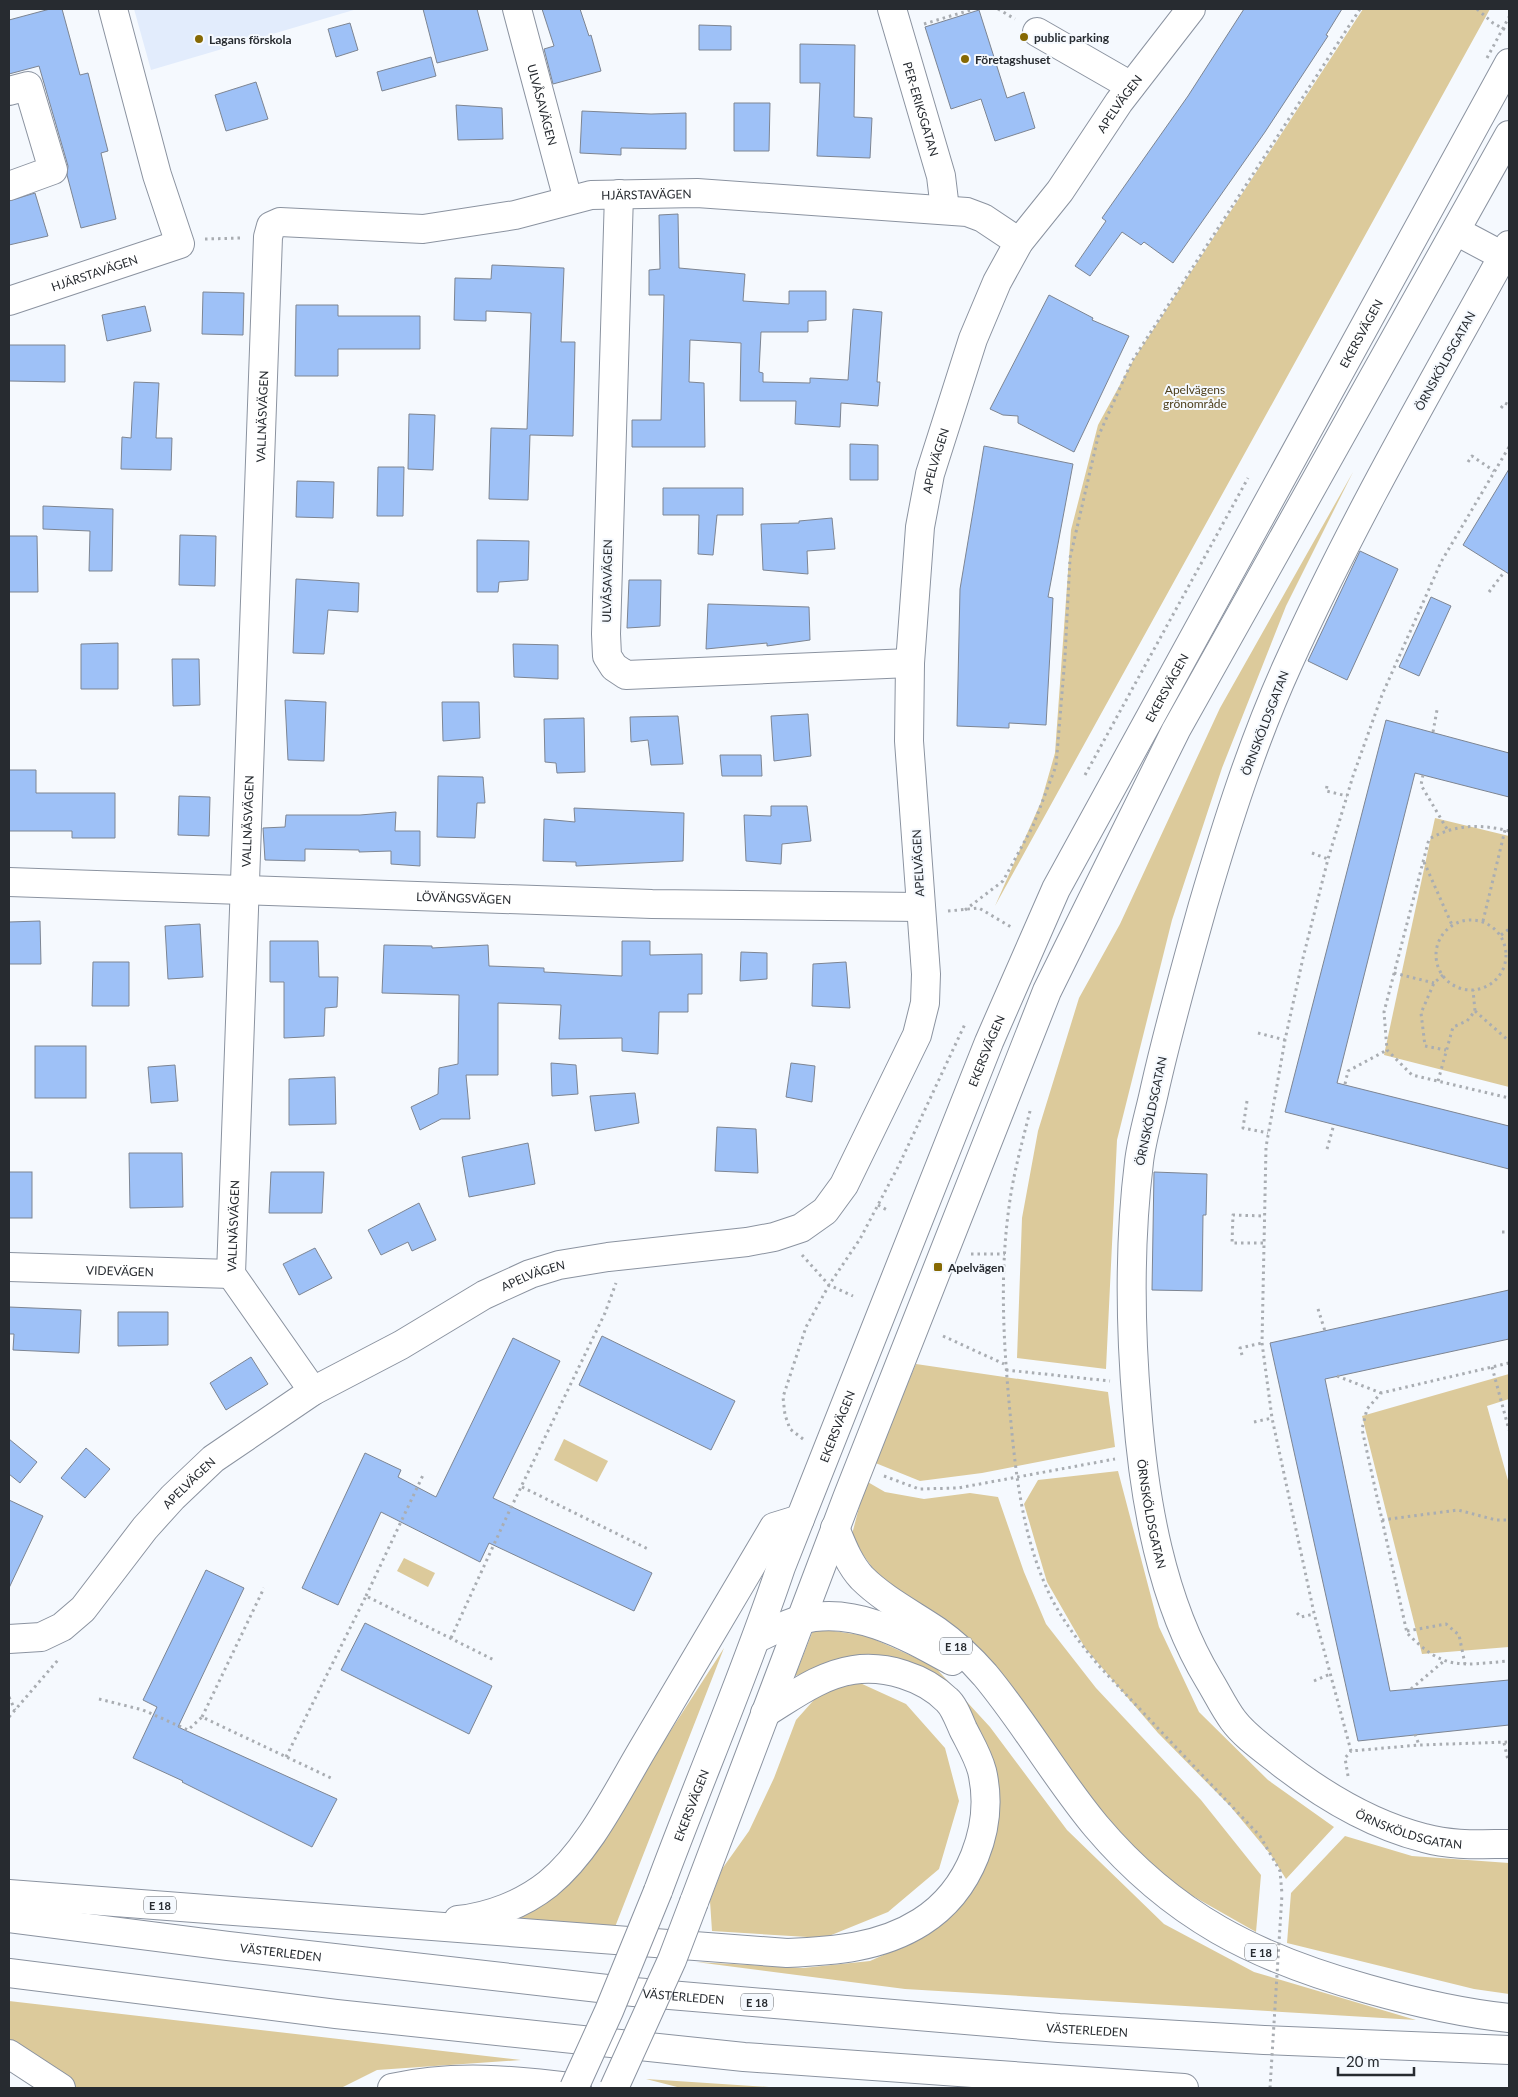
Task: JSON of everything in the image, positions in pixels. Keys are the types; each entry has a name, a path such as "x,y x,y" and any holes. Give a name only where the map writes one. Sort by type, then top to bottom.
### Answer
{"main road":[{"path":"113,9 157,175 180,244"},
{"name":"ULVÅSAVÄGEN","path":"517,9 568,200"},
{"name":"APELVÄGEN","path":"54,1645 62,1627 83,1609 140,1534 173,1497 213,1459 313,1391 401,1345 484,1296 530,1274 559,1265 608,1257 747,1242 774,1237 801,1228 824,1211 844,1185 917,1035 925,1003 926,974 909,741 910,663 920,526 930,474 973,339 998,282 1019,242 1060,191 1131,86 1192,9"},
{"name":"PER-ERIKSGATAN","path":"896,21 941,176 945,209"},
{"path":"1038,32 1131,86"},
{"name":"EKERSVÄGEN","path":"576,2088 658,1891 704,1768 757,1638 800,1519 821,1440 1056,888 1427,214 1501,63"},
{"path":"9,91 28,86 53,170 9,186"},
{"path":"614,2088 668,1969 835,1528 1047,991 1176,730 1509,135"},
{"name":"HJÄRSTAVÄGEN","path":"269,231 280,222 423,229 516,215 591,195 706,193 967,212 983,218 1019,242"},
{"name":"ULVÅSAVÄGEN","path":"619,194 606,570 606,656 614,667 626,675 910,663"},
{"path":"1427,214 1456,232 1506,250"},
{"name":"VALLNÄSVÄGEN","path":"269,231 231,1274 313,1391"},
{"name":"HJÄRSTAVÄGEN","path":"9,301 180,244"},
{"name":"ÖRNSKÖLDSGATAN","path":"1506,250 1397,445 1315,606 1286,669 1226,826 1172,1012 1140,1158 1132,1274 1135,1383 1140,1454 1160,1554 1177,1616 1193,1653 1235,1722 1262,1748 1305,1782 1346,1808 1425,1839 1460,1844 1509,1844"},
{"name":"LÖVÄNGSVÄGEN","path":"9,882 652,904 920,907"},
{"name":"VIDEVÄGEN","path":"9,1267 231,1274"},
{"name":"E 18","path":"411,1924 463,1919 496,1912 524,1899 548,1884 568,1863 608,1807 774,1527 800,1519"},
{"name":"E 18","path":"835,1528 845,1552 861,1577 881,1594 958,1648 985,1676 1061,1783 1127,1860 1183,1908 1215,1929 1250,1948 1326,1977 1406,2000 1509,2018"},
{"name":"E 18","path":"757,1638 800,1619 836,1616 878,1624 960,1665 1014,1716"},
{"path":"9,1640 54,1645"},
{"name":"E 18","path":"9,1894 507,1933 805,1952 853,1948 875,1943 902,1933 939,1909 954,1893 976,1855 985,1813 982,1770 975,1750 948,1700 921,1682 899,1673 854,1670 817,1680 765,1713"},
{"name":"VÄSTERLEDEN","path":"9,1918 634,1992 1059,2028 1264,2040 1509,2050"},
{"path":"9,1973 346,2015 725,2055 1184,2088"},
{"path":"9,2054 61,2088"},
{"path":"392,2088 424,2082 457,2079 498,2079 576,2088"}],"path":[{"path":"896,21 974,9"},
{"path":"964,910 1003,880 1033,826 1056,766 1065,657 1070,558 1098,437 1132,361 1360,9"},
{"path":"1477,9 1493,23 1509,32"},
{"path":"1501,63 1509,17"},
{"path":"180,244 198,239 269,231"},
{"path":"1501,408 1505,403 1509,405"},
{"path":"1509,447 1441,562 1382,695 1347,796 1328,859 1285,1040 1268,1133 1264,1216 1262,1343 1272,1418 1314,1614 1350,1751 1419,1745 1509,1742"},
{"path":"1468,462 1472,456 1494,471"},
{"path":"1489,592 1505,571"},
{"path":"1432,732 1437,710"},
{"path":"1423,775 1421,785 1448,829"},
{"path":"1327,786 1326,791 1347,796"},
{"path":"1483,921 1507,831 1486,825 1448,829 1429,839 1384,1012 1387,1050 1412,1075 1509,1098"},
{"path":"1312,853 1328,859"},
{"path":"1423,861 1452,925"},
{"path":"920,907 936,912 979,908 1011,928"},
{"path":"1471,919 1483,921 1493,926 1501,935 1506,946 1507,958 1504,968 1497,980 1488,987 1474,990 1454,986 1443,975 1436,958 1436,946 1441,936 1459,921 1471,919"},
{"path":"1501,935 1509,929"},
{"path":"1504,968 1509,969"},
{"path":"1394,973 1434,983"},
{"path":"1443,975 1434,983 1421,1013 1425,1046 1446,1050"},
{"path":"1438,1081 1454,1027 1467,1021 1475,1011 1474,990"},
{"path":"1475,1011 1509,1041"},
{"path":"1258,1033 1285,1040"},
{"path":"1344,1084 1348,1071 1387,1050"},
{"path":"1247,1101 1243,1128 1268,1133"},
{"path":"1327,1149 1334,1124"},
{"path":"878,1205 889,1211"},
{"path":"1264,1216 1233,1216 1232,1227 1232,1243 1264,1243"},
{"path":"1502,1232 1509,1232"},
{"path":"799,1253 808,1260 829,1285 853,1296"},
{"path":"971,1254 1005,1254"},
{"path":"451,1638 605,1313 618,1279"},
{"path":"821,1440 790,1429 785,1415 783,1397 806,1327 829,1285"},
{"path":"1318,1309 1325,1331"},
{"path":"943,1336 1005,1364"},
{"path":"1242,1355 1240,1348 1262,1343"},
{"path":"1337,1376 1380,1393 1509,1363"},
{"path":"1492,1367 1509,1430"},
{"path":"1006,1370 1135,1383"},
{"path":"1380,1393 1367,1409 1362,1429 1407,1631 1422,1648 1444,1661 1465,1664 1509,1661"},
{"path":"1254,1422 1272,1418"},
{"path":"880,1475 919,1488 958,1488 1140,1454"},
{"path":"286,1757 366,1596 424,1473"},
{"path":"522,1487 648,1550"},
{"path":"1382,1520 1458,1510 1496,1520 1509,1520"},
{"path":"99,1699 143,1710 188,1730 202,1717 264,1588"},
{"path":"366,1596 494,1660"},
{"path":"1297,1613 1300,1617 1314,1614"},
{"path":"1407,1631 1446,1624 1458,1635 1465,1664"},
{"path":"9,1717 54,1645"},
{"path":"1411,1689 1444,1661"},
{"path":"1314,1681 1330,1674"},
{"path":"9,1697 15,1710"},
{"path":"202,1717 331,1778"},
{"path":"1415,1734 1419,1745"},
{"path":"1504,1743 1508,1760"},
{"path":"1270,2088 1282,1894"}],"shaded area":[{"name":"Lagans förskola","path":"134,9 357,9 151,70"}],"green space":[{"name":"Apelvägens grönområde","path":"1363,9 1490,9 995,906 1041,802 1055,753 1071,530 1098,425 1134,359"},
{"path":"1353,472 1286,606 1222,768 1172,920 1117,1140 1106,1369 1017,1358 1022,1218 1038,1131 1079,998 1120,924 1220,708"},
{"path":"1435,818 1509,836 1509,1087 1384,1055"},
{"path":"916,1364 1108,1392 1115,1447 982,1473 920,1481 873,1462"},
{"path":"1509,1374 1509,1399 1487,1406 1509,1484 1509,1647 1422,1654 1362,1416"},
{"path":"564,1439 608,1461 597,1482 554,1460"},
{"path":"1118,1471 1159,1627 1199,1712 1268,1780 1334,1827 1286,1879 1271,1855 1230,1806 1158,1733 1085,1648 1047,1582 1024,1504 1038,1480"},
{"path":"866,1481 885,1492 924,1499 970,1493 998,1497 1024,1572 1046,1624 1096,1688 1201,1800 1261,1875 1256,1932 1168,1882 890,1592 851,1538"},
{"path":"404,1558 435,1573 428,1587 397,1571"},
{"path":"814,1628 867,1636 934,1666 990,1727 1067,1830 1164,1924 1254,1972 1416,2020 905,1989 696,1962 803,1968 870,1961 926,1936 978,1882 996,1829 993,1759 955,1693 904,1664 854,1656 795,1676"},
{"path":"724,1648 615,1927 520,1918 577,1876"},
{"path":"860,1683 906,1704 945,1748 959,1801 939,1869 888,1912 824,1938 712,1931 710,1901 722,1869 749,1831 774,1778 796,1720 821,1692"},
{"path":"1345,1836 1412,1856 1509,1863 1509,1994 1474,1989 1287,1943 1291,1893"},
{"path":"9,2001 521,2060 377,2070 341,2088 70,2088 9,2045"},
{"path":"646,2079 783,2088 681,2088"}],"building":[{"path":"50,9 62,9 80,75 88,73 108,151 101,153 116,219 81,228 67,175 68,166 39,66 9,74 9,20"},
{"path":"423,9 477,9 488,50 437,63"},
{"path":"542,9 580,9 589,36 591,35 601,71 553,84 544,49 554,46"},
{"path":"1244,9 1342,9 1326,35 1328,36 1265,132 1173,263 1144,242 1141,245 1122,232 1090,276 1075,266 1106,221 1102,218 1188,96"},
{"name":"Företagshuset","path":"979,10 1007,98 1024,92 1035,128 995,141 981,99 951,109 925,27"},
{"path":"350,23 358,50 336,57 328,29"},
{"path":"699,25 731,26 731,50 699,50"},
{"path":"800,44 855,45 854,117 872,118 870,158 817,156 820,83 800,83"},
{"path":"431,57 436,76 382,91 377,72"},
{"path":"256,82 268,119 226,131 215,95"},
{"path":"734,103 770,103 769,151 734,151"},
{"path":"456,105 502,108 503,139 458,140"},
{"path":"582,111 651,114 686,113 686,149 621,148 621,155 580,153"},
{"path":"35,193 48,236 9,245 9,201"},
{"path":"678,214 679,268 745,274 743,301 789,304 789,291 826,291 826,320 808,321 808,332 761,332 759,372 763,373 763,382 810,383 810,378 848,380 853,309 882,312 877,382 880,382 878,406 841,403 840,427 795,424 796,401 740,401 741,343 690,340 689,382 704,383 705,447 632,447 632,420 661,420 664,295 649,295 649,270 660,269 659,215"},
{"path":"492,265 564,268 561,342 575,342 573,436 530,435 528,500 489,499 491,428 527,429 531,313 486,311 486,321 454,320 455,278 491,279"},
{"path":"203,292 244,293 243,335 202,334"},
{"path":"1049,295 1093,318 1092,320 1129,336 1074,452 1018,423 1018,416 1003,415 990,409"},
{"path":"296,305 338,305 338,316 420,316 420,349 338,349 338,376 295,376"},
{"path":"145,306 151,331 107,341 102,315"},
{"path":"9,345 65,345 65,382 9,381"},
{"path":"134,382 159,383 156,438 172,438 171,470 121,469 122,437 131,438"},
{"path":"409,414 435,415 433,470 408,469"},
{"path":"850,444 878,445 878,480 850,480"},
{"path":"984,446 1073,464 1048,597 1053,598 1046,725 1009,723 1009,728 957,726 960,589"},
{"path":"378,467 404,467 403,516 377,516"},
{"path":"1509,469 1509,574 1463,545"},
{"path":"297,481 334,482 333,518 296,517"},
{"path":"663,488 743,488 743,515 717,515 713,555 698,554 699,515 663,515"},
{"path":"43,506 113,509 112,571 89,571 90,531 43,529"},
{"path":"832,518 835,549 807,551 808,574 763,570 761,524 799,523 799,521"},
{"path":"180,535 216,536 215,586 179,585"},
{"path":"9,536 37,536 38,592 9,592"},
{"path":"477,540 529,541 528,580 499,582 498,592 477,592"},
{"path":"1360,551 1398,569 1347,680 1308,661"},
{"path":"296,579 359,583 358,612 328,610 324,654 293,653"},
{"path":"629,580 661,580 660,626 627,628"},
{"path":"1431,597 1451,606 1419,676 1399,667"},
{"path":"708,604 809,607 810,640 767,646 767,643 706,649"},
{"path":"118,643 118,689 81,689 81,644"},
{"path":"513,644 558,645 558,679 514,677"},
{"path":"172,659 199,659 200,705 173,706"},
{"path":"285,700 326,702 324,761 288,760"},
{"path":"442,702 479,702 480,738 443,741"},
{"path":"808,714 811,756 774,761 771,716"},
{"path":"678,716 683,764 651,765 648,740 631,742 630,717"},
{"path":"584,718 585,772 557,773 556,763 545,762 544,719"},
{"path":"1386,720 1509,753 1509,797 1415,773 1337,1083 1509,1126 1509,1169 1285,1112"},
{"path":"720,755 761,755 762,776 722,776"},
{"path":"9,770 36,770 36,793 115,793 115,838 72,838 72,831 9,831"},
{"path":"438,776 483,777 485,803 477,803 475,838 437,837"},
{"path":"179,796 210,797 209,836 178,835"},
{"path":"771,806 807,806 811,841 782,844 781,864 746,861 744,815 771,816"},
{"path":"574,808 684,813 683,861 576,866 576,862 543,861 544,819 575,822"},
{"path":"396,812 395,831 420,831 420,866 391,864 391,851 359,852 359,850 305,849 305,861 265,860 263,828 285,827 286,815 360,815"},
{"path":"40,921 41,964 9,964 9,922"},
{"path":"200,924 203,977 168,979 165,926"},
{"path":"270,941 318,941 319,977 338,977 337,1007 325,1008 324,1036 284,1038 284,982 270,982"},
{"path":"622,941 650,941 650,955 702,954 702,994 688,994 688,1012 659,1012 658,1054 622,1051 622,1038 559,1039 561,1005 498,1003 498,1075 466,1075 470,1119 441,1119 420,1130 411,1107 438,1094 439,1068 458,1064 459,995 382,993 384,945 432,946 432,948 488,945 489,966 544,968 544,972 622,976"},
{"path":"741,952 767,953 767,979 740,981"},
{"path":"93,962 129,962 129,1006 92,1006"},
{"path":"846,962 850,1008 812,1006 813,964"},
{"path":"35,1046 86,1046 86,1098 35,1098"},
{"path":"551,1063 576,1065 578,1094 552,1096"},
{"path":"791,1063 815,1066 812,1102 786,1097"},
{"path":"175,1065 178,1101 151,1103 148,1067"},
{"path":"335,1077 336,1124 289,1125 289,1079"},
{"path":"635,1093 639,1123 595,1131 590,1096"},
{"path":"717,1127 756,1129 758,1173 715,1171"},
{"path":"528,1143 535,1184 469,1197 462,1157"},
{"path":"129,1153 182,1153 183,1207 130,1208"},
{"path":"9,1172 32,1172 32,1218 9,1218"},
{"path":"271,1172 324,1172 322,1213 269,1213"},
{"path":"1154,1172 1207,1174 1206,1215 1203,1215 1202,1291 1152,1290"},
{"path":"419,1203 436,1240 412,1251 408,1242 381,1255 368,1230"},
{"path":"315,1248 332,1278 299,1295 283,1264"},
{"path":"1509,1290 1509,1339 1325,1379 1390,1691 1509,1680 1509,1725 1358,1741 1270,1343"},
{"path":"9,1307 81,1310 79,1353 13,1350 14,1334 9,1334"},
{"path":"118,1312 168,1312 168,1345 118,1346"},
{"path":"602,1336 735,1401 711,1450 579,1385"},
{"path":"513,1338 560,1361 493,1498 652,1573 634,1611 489,1543 480,1562 381,1512 338,1605 302,1588 365,1453 401,1470 398,1477 436,1497"},
{"path":"251,1357 268,1384 226,1410 210,1383"},
{"path":"9,1439 37,1462 20,1483 9,1474"},
{"path":"86,1448 110,1469 85,1498 61,1478"},
{"path":"9,1500 43,1516 9,1588"},
{"path":"206,1570 244,1588 178,1727 337,1799 312,1847 183,1781 133,1758 157,1707 143,1700"},
{"path":"365,1623 492,1686 469,1734 341,1670"}],"place":[{"name":"public parking","path":"1024,37"},
{"name":"Lagans förskola","path":"199,39"},
{"name":"Företagshuset","path":"965,59"},
{"name":"Apelvägen","path":"938,1267"}]}
